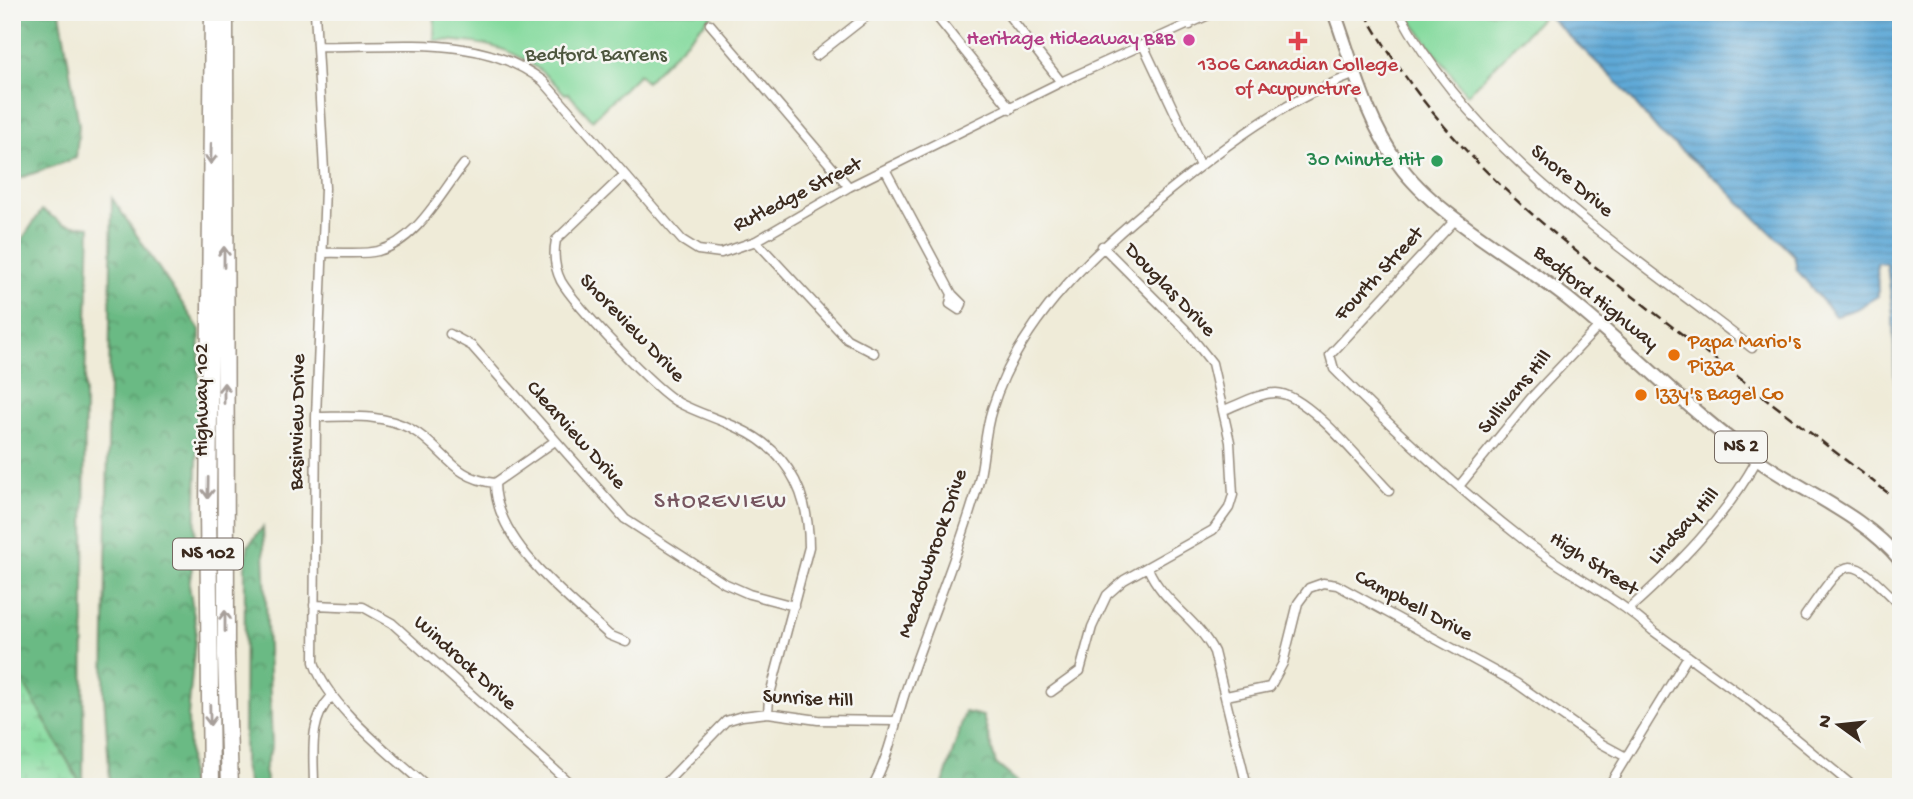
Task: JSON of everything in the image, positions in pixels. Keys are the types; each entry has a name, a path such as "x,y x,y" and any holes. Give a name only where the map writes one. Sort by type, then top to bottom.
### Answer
{"highway":[{"name":"Highway 102","path":"211,787 208,509 212,12"},
{"name":"Highway 102","path":"225,12 226,655 230,787"}],"main road":[{"name":"Bedford Highway","path":"1334,12 1353,75 1373,119 1399,165 1457,218 1601,325 1757,460 1859,524 1901,561"}],"street":[{"name":"Basinview Drive","path":"315,12 325,188 316,418 314,662 319,678 331,697 426,787"},
{"path":"816,56 872,12"},
{"path":"933,12 1011,109"},
{"path":"1006,12 1061,82"},
{"path":"1182,12 1190,25"},
{"name":"Rutledge Street","path":"317,46 464,48 505,58 524,66 543,81 682,240 698,250 721,253 757,241 849,187 1061,82 1144,47 1215,12"},
{"name":"Shore Drive","path":"1399,12 1418,46 1446,85 1528,172 1752,348"},
{"path":"710,24 849,187"},
{"path":"1144,47 1200,166"},
{"name":"Meadowbrook Drive","path":"872,787 889,751 896,721 978,488 992,408 1010,366 1031,329 1102,246 1200,166 1282,110 1331,83 1353,75"},
{"path":"324,253 377,251 401,241 415,228 464,164"},
{"path":"886,171 952,294"},
{"name":"Shoreview Drive","path":"624,175 556,240 553,254 555,267 571,294 657,387 679,403 757,438 779,456 795,475 809,524 809,547 769,698 768,713"},
{"name":"Fourth Street","path":"1330,355 1457,218"},
{"path":"757,241 847,339 874,353"},
{"name":"Douglas Drive","path":"1051,692 1080,671 1092,627 1107,595 1124,580 1202,538 1222,520 1229,508 1234,476 1224,410 1212,363 1202,347 1102,246"},
{"name":"Sullivans Hill","path":"1460,485 1547,379 1601,325"},
{"name":"Clearview Drive","path":"450,334 472,345 625,519 724,583 749,594 794,606"},
{"name":"High Street","path":"1330,355 1334,369 1382,419 1525,541 1579,580 1629,609 1814,752 1854,787"},
{"path":"1224,410 1267,394 1291,396 1310,410 1389,491"},
{"path":"316,418 377,418 398,423 422,437 466,477 495,483 555,441"},
{"name":"Lindsay Hill","path":"1629,609 1675,567 1720,519 1757,460"},
{"path":"495,483 499,512 525,552 609,635 626,642"},
{"path":"1805,616 1837,570 1850,566 1862,568 1901,606"},
{"path":"1148,568 1153,581 1206,635 1217,659 1247,787"},
{"name":"Campbell Drive","path":"1226,696 1270,687 1283,663 1298,603 1309,588 1323,583 1336,585 1364,598 1516,683 1602,744 1626,757"},
{"name":"Windrock Drive","path":"314,605 363,607 392,623 574,787"},
{"path":"1608,787 1688,656"},
{"path":"314,787 316,719 320,708 331,697"},
{"name":"Sunrise Hill","path":"662,787 726,722 742,716 768,713 818,720 896,721"}],"green space":[{"path":"12,12 60,12 79,125 76,158 12,181"},
{"name":"Bedford Barrens","path":"435,12 715,12 646,82 639,74 592,120 568,93 565,94 536,67 521,58 490,46 434,40"},
{"path":"1405,12 1532,12 1541,18 1467,95"},
{"path":"112,198 200,330 195,550 189,585 196,629 188,717 190,787 111,787 110,782 104,693"},
{"path":"42,210 64,224 90,227 85,381 83,787 12,667 12,254"},
{"path":"263,527 272,745 264,771 268,787 249,787 244,766 245,568 248,546"},
{"path":"12,662 82,787 12,787"},
{"path":"965,712 983,716 996,764 1024,787 942,787"}],"water":[{"path":"1544,12 1901,12 1901,392 1895,382 1893,314 1887,264 1877,263 1878,296 1856,309 1835,316 1797,270 1794,255 1720,183 1659,132 1616,81"}],"railway":[{"path":"1365,12 1395,62 1428,107 1502,187 1629,293 1901,503"}],"place":[{"name":"Heritage Hideaway B&B","path":"1189,40"},
{"name":"1306 Canadian College of Acupuncture","path":"1298,41"},
{"name":"30 Minute Hit","path":"1437,161"},
{"name":"Papa Mario's Pizza","path":"1674,355"},
{"name":"Izzy's Bagel Co","path":"1641,395"}],"district":[{"name":"SHOREVIEW","path":"721,502"}]}
